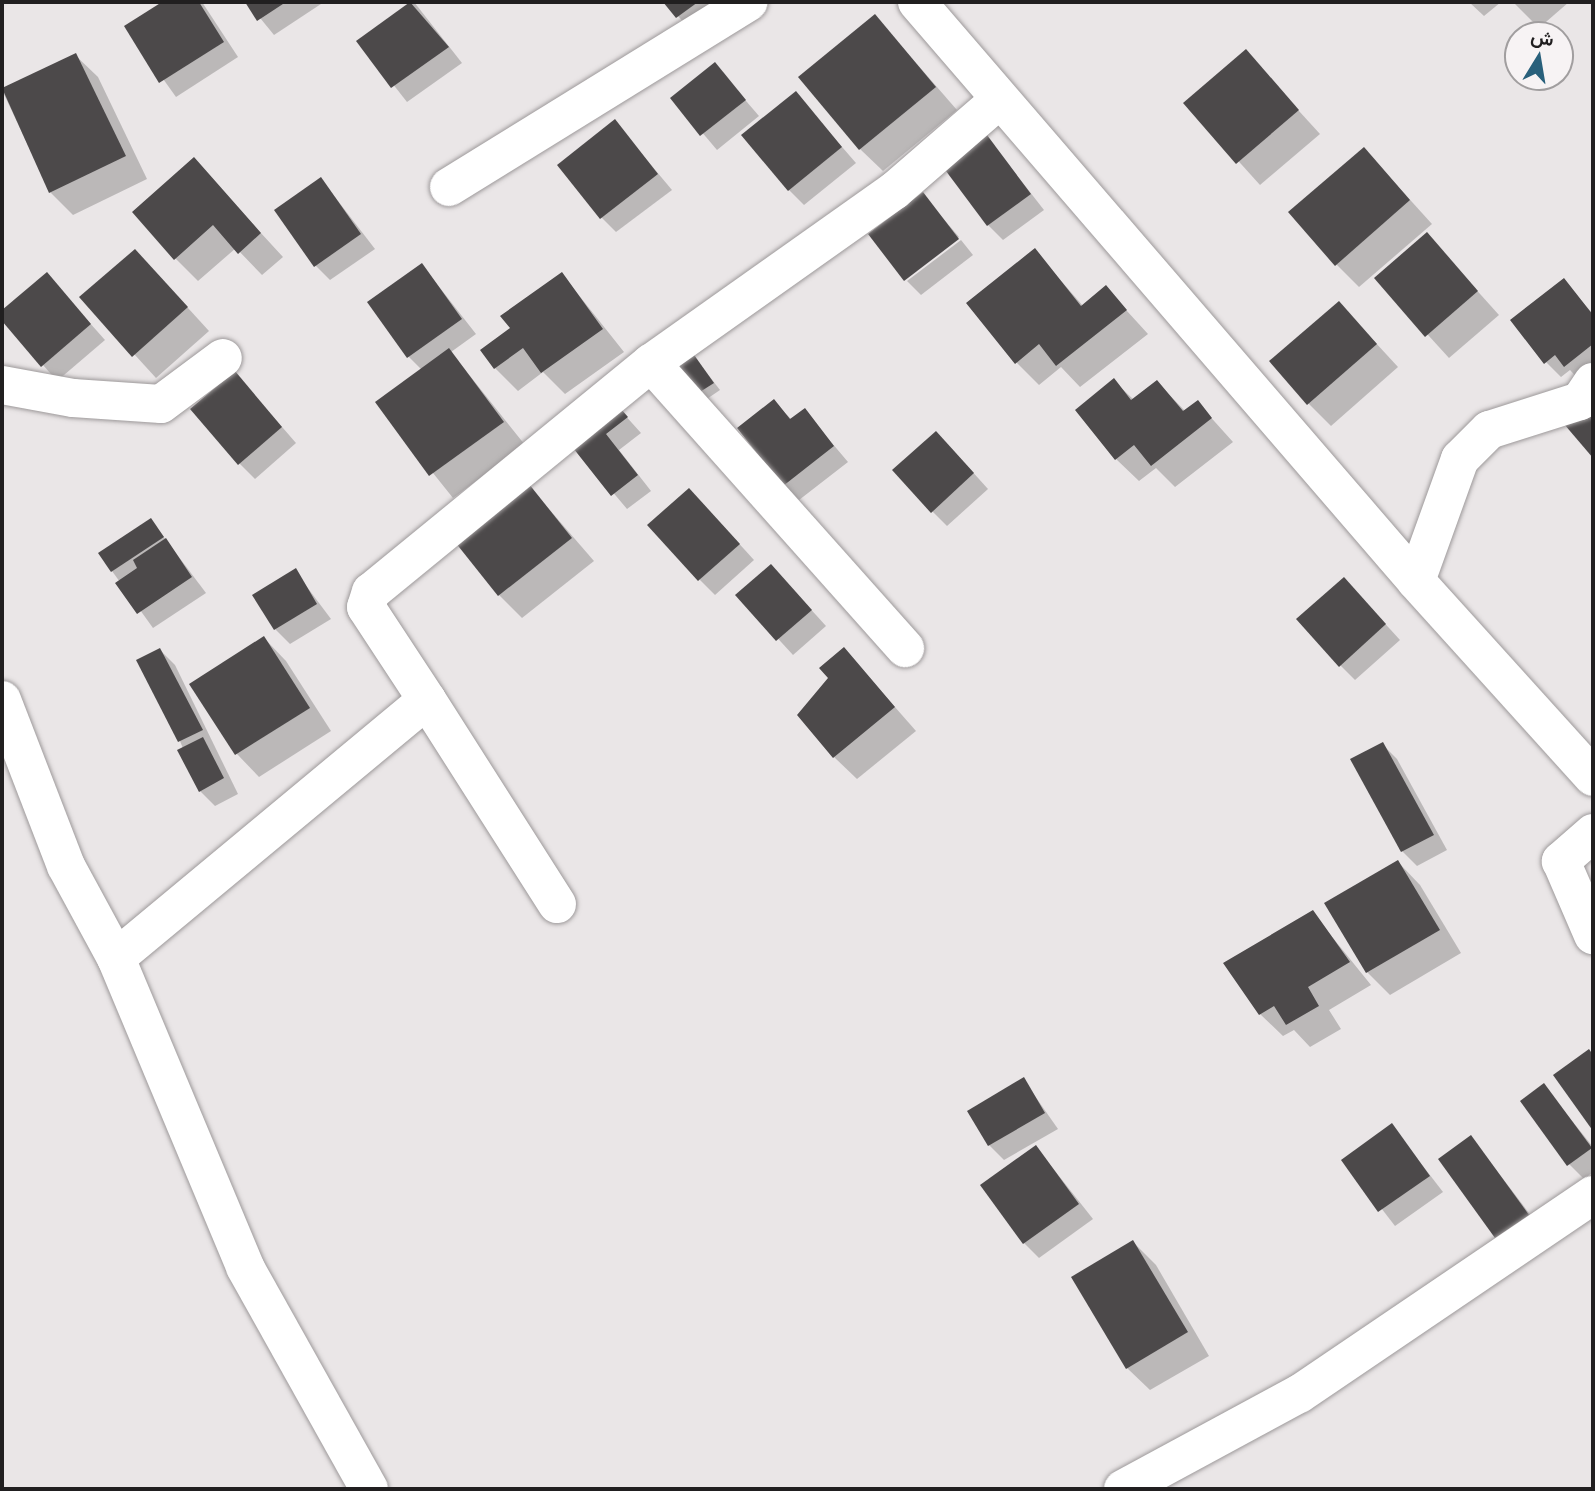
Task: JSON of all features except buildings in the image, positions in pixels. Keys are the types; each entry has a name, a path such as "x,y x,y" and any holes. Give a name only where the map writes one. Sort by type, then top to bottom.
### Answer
{"street":[{"path":"449,187 748,2"},
{"path":"917,2 1416,581 1593,777"},
{"path":"557,904 366,607 371,592 652,363 894,191 999,100"},
{"path":"2,385 73,398 161,404 223,358"},
{"path":"652,363 905,648"},
{"path":"1416,581 1460,459 1489,430 1580,401 1593,382"},
{"path":"2,700 66,866 116,958 245,1267 369,1489"},
{"path":"116,958 427,700"},
{"path":"1593,832 1562,861 1593,935"},
{"path":"1123,1489 1299,1394 1593,1195"}]}
